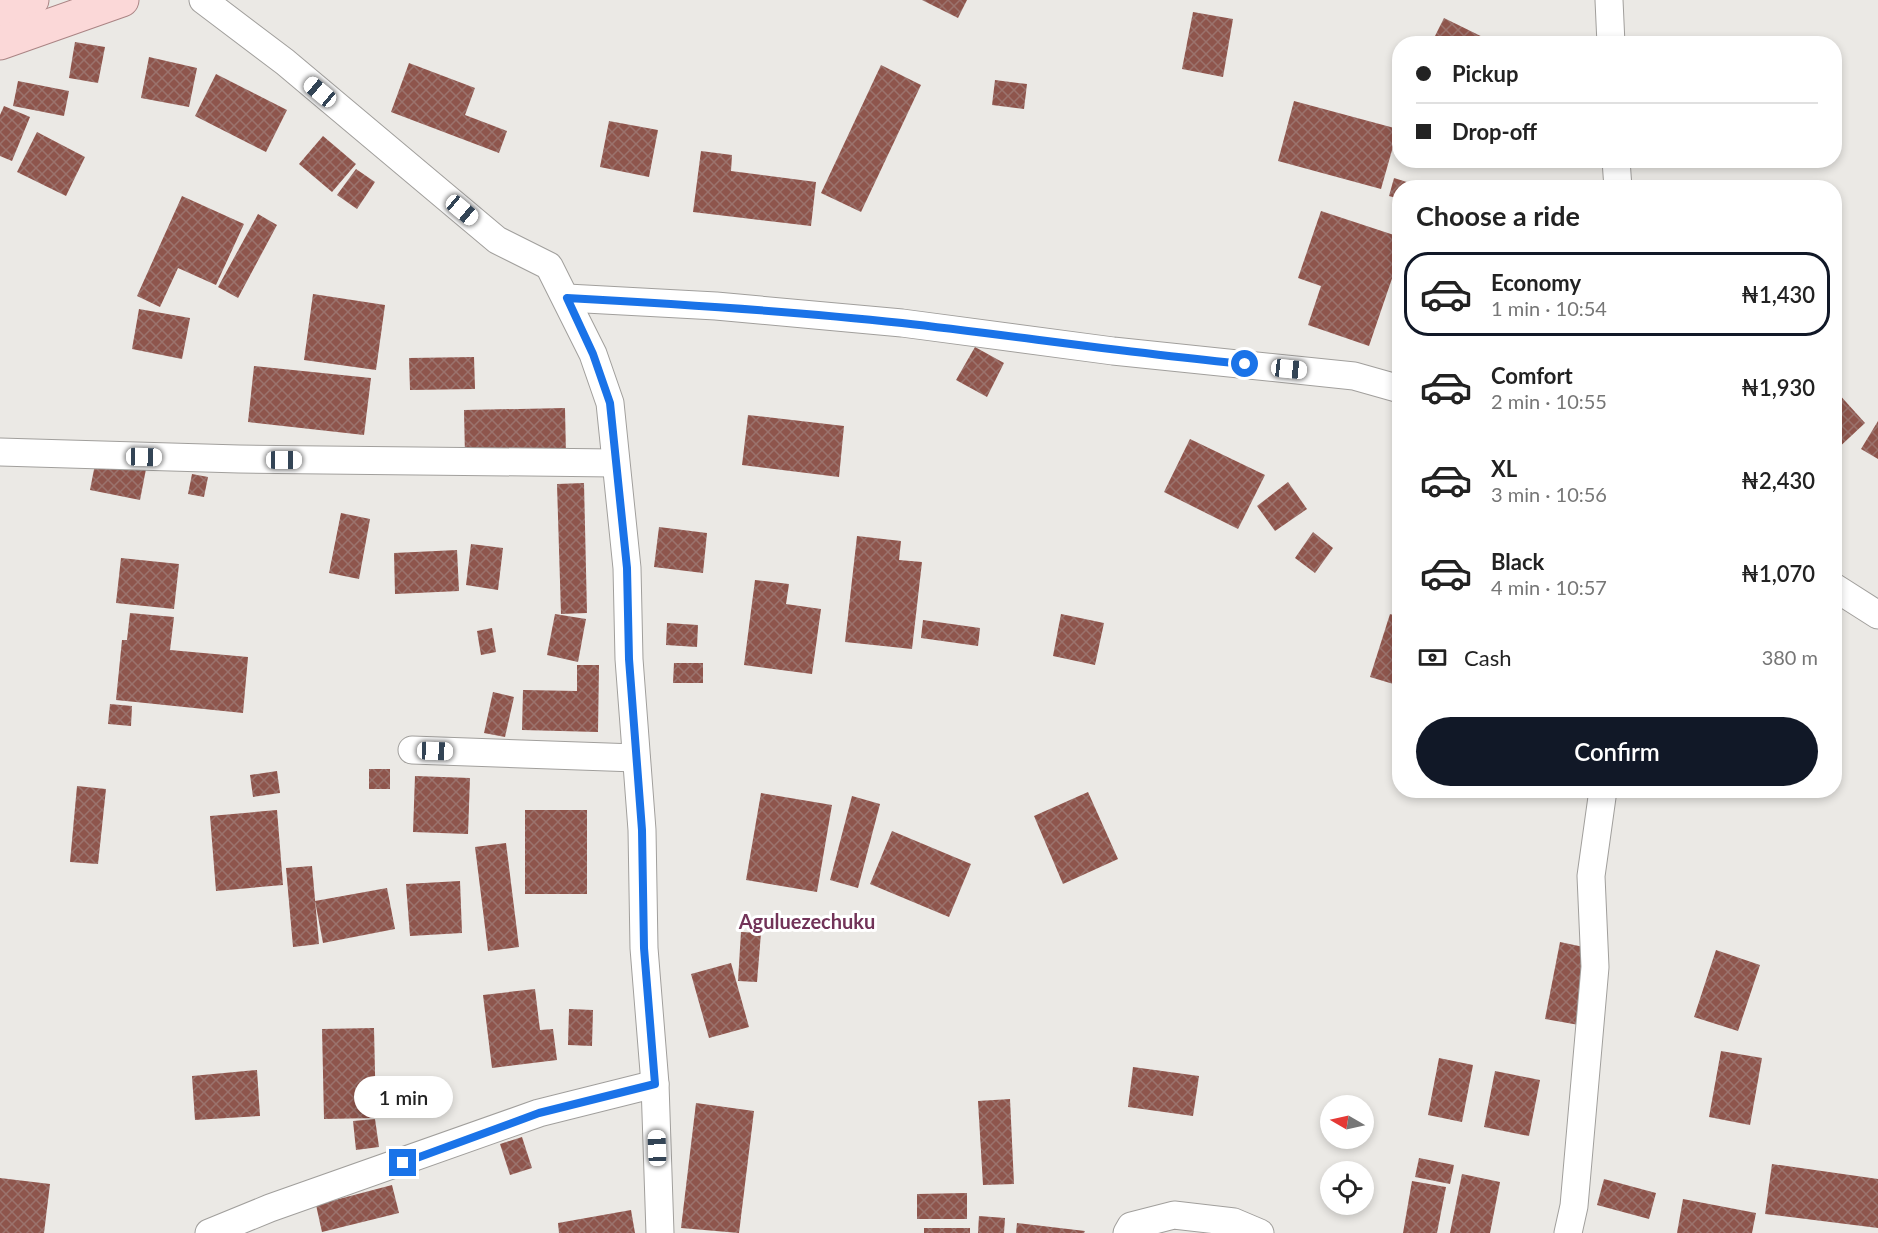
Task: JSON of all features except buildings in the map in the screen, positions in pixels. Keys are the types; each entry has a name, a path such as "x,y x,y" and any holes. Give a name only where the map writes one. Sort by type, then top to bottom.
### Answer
{"main road":[{"path":"0,10 32,0"},
{"path":"0,43 122,0"}],"street":[{"path":"203,0 285,62 497,240 549,266 593,354 610,403 614,463 627,568 629,659 642,830 644,948 655,1084 660,1233"},
{"path":"1609,0 1611,36"},
{"path":"567,298 716,306 902,323 1113,351 1354,376 1392,387"},
{"path":"0,452 239,459 614,463"},
{"path":"1842,592 1875,612"},
{"path":"412,750 636,758"},
{"path":"1568,1233 1574,1206 1595,967 1592,876 1602,798"},
{"path":"209,1233 270,1208 539,1113 655,1084"},
{"path":"1127,1233 1131,1226 1174,1215 1234,1222 1260,1233"}],"district":[{"name":"Aguluezechuku","path":"807,922"}],"route":[{"path":"403,1163 539,1113 655,1084 644,948 642,830 629,659 627,568 614,463 610,403 593,354 567,298 716,306 902,323 1113,351 1245,364"}]}
